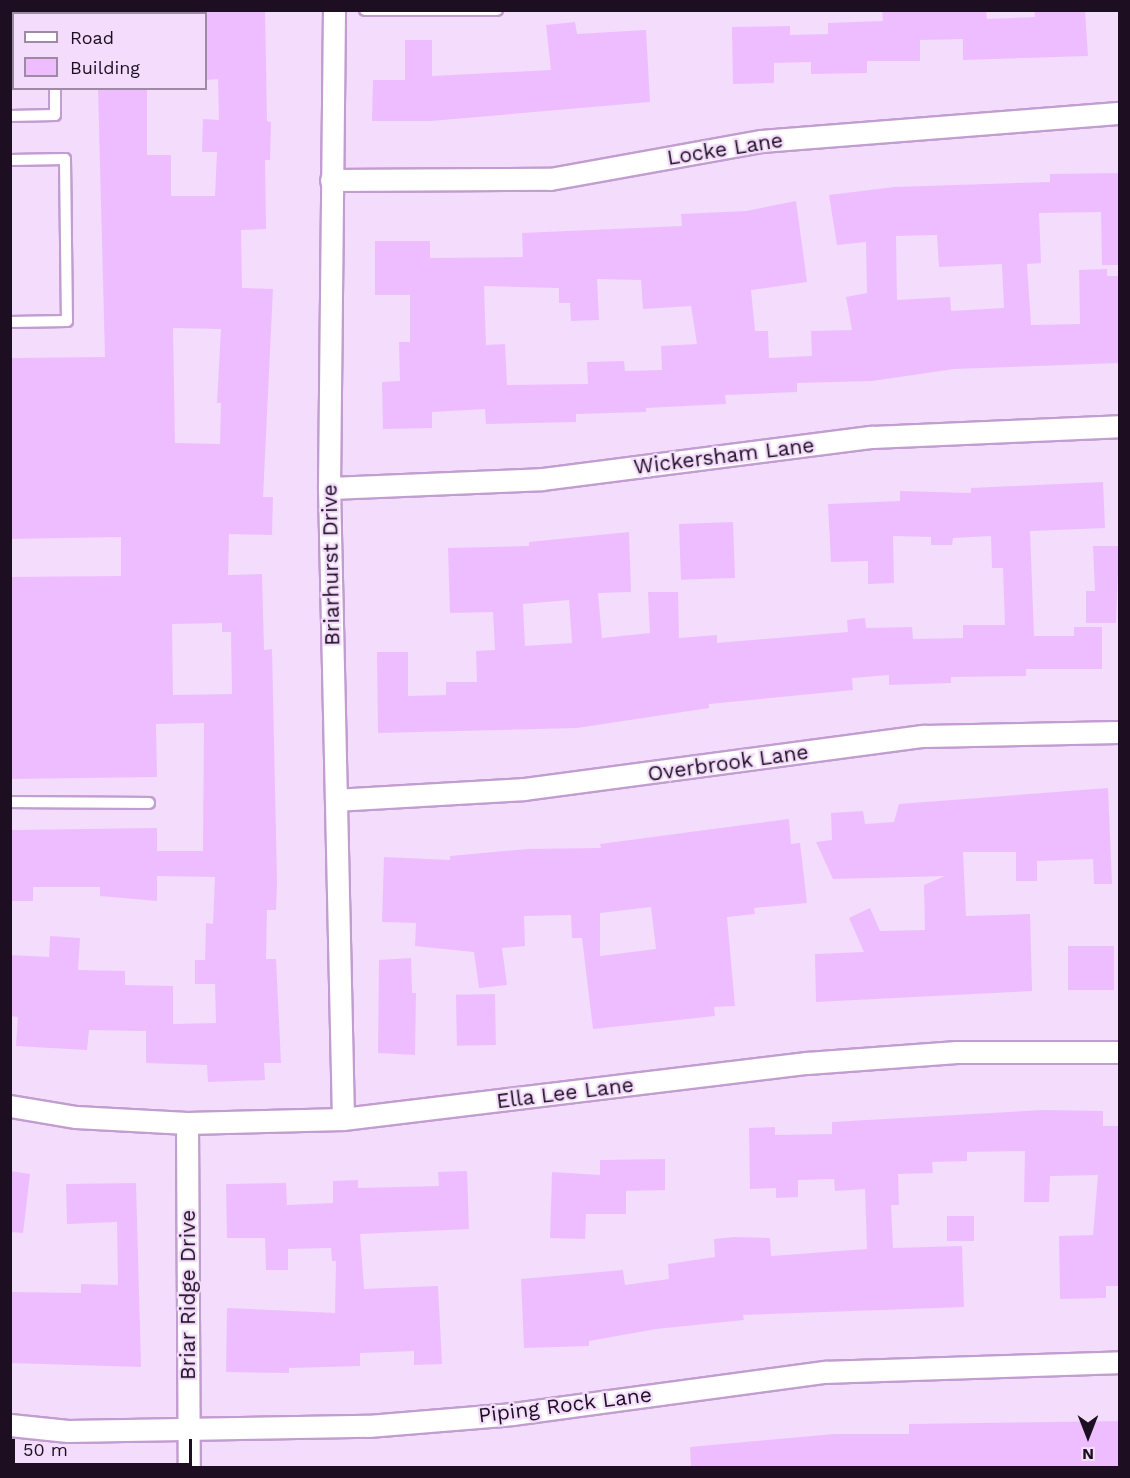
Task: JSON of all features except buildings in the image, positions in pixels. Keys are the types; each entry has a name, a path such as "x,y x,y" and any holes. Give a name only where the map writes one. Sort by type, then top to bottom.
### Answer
{"street":[{"name":"Briarhurst Drive","path":"334,10 330,180 329,488 343,1119"},
{"name":"Locke Lane","path":"330,180 550,178 762,141 1119,113"},
{"name":"Wickersham Lane","path":"329,488 542,479 871,437 1119,426"},
{"name":"Overbrook Lane","path":"336,800 524,789 923,736 1119,732"},
{"name":"Ella Lee Lane","path":"10,1106 76,1117 187,1123 343,1119 807,1063 957,1052 1119,1052"},
{"name":"Briar Ridge Drive","path":"187,1123 189,1467"},
{"name":"Piping Rock Lane","path":"10,1425 68,1431 368,1426 513,1414 825,1372 1119,1362"}],"lane":[{"path":"365,10 497,10"},
{"path":"10,116 55,115 55,90"},
{"path":"10,160 65,159 67,321 10,322"},
{"path":"10,802 149,803"}]}
